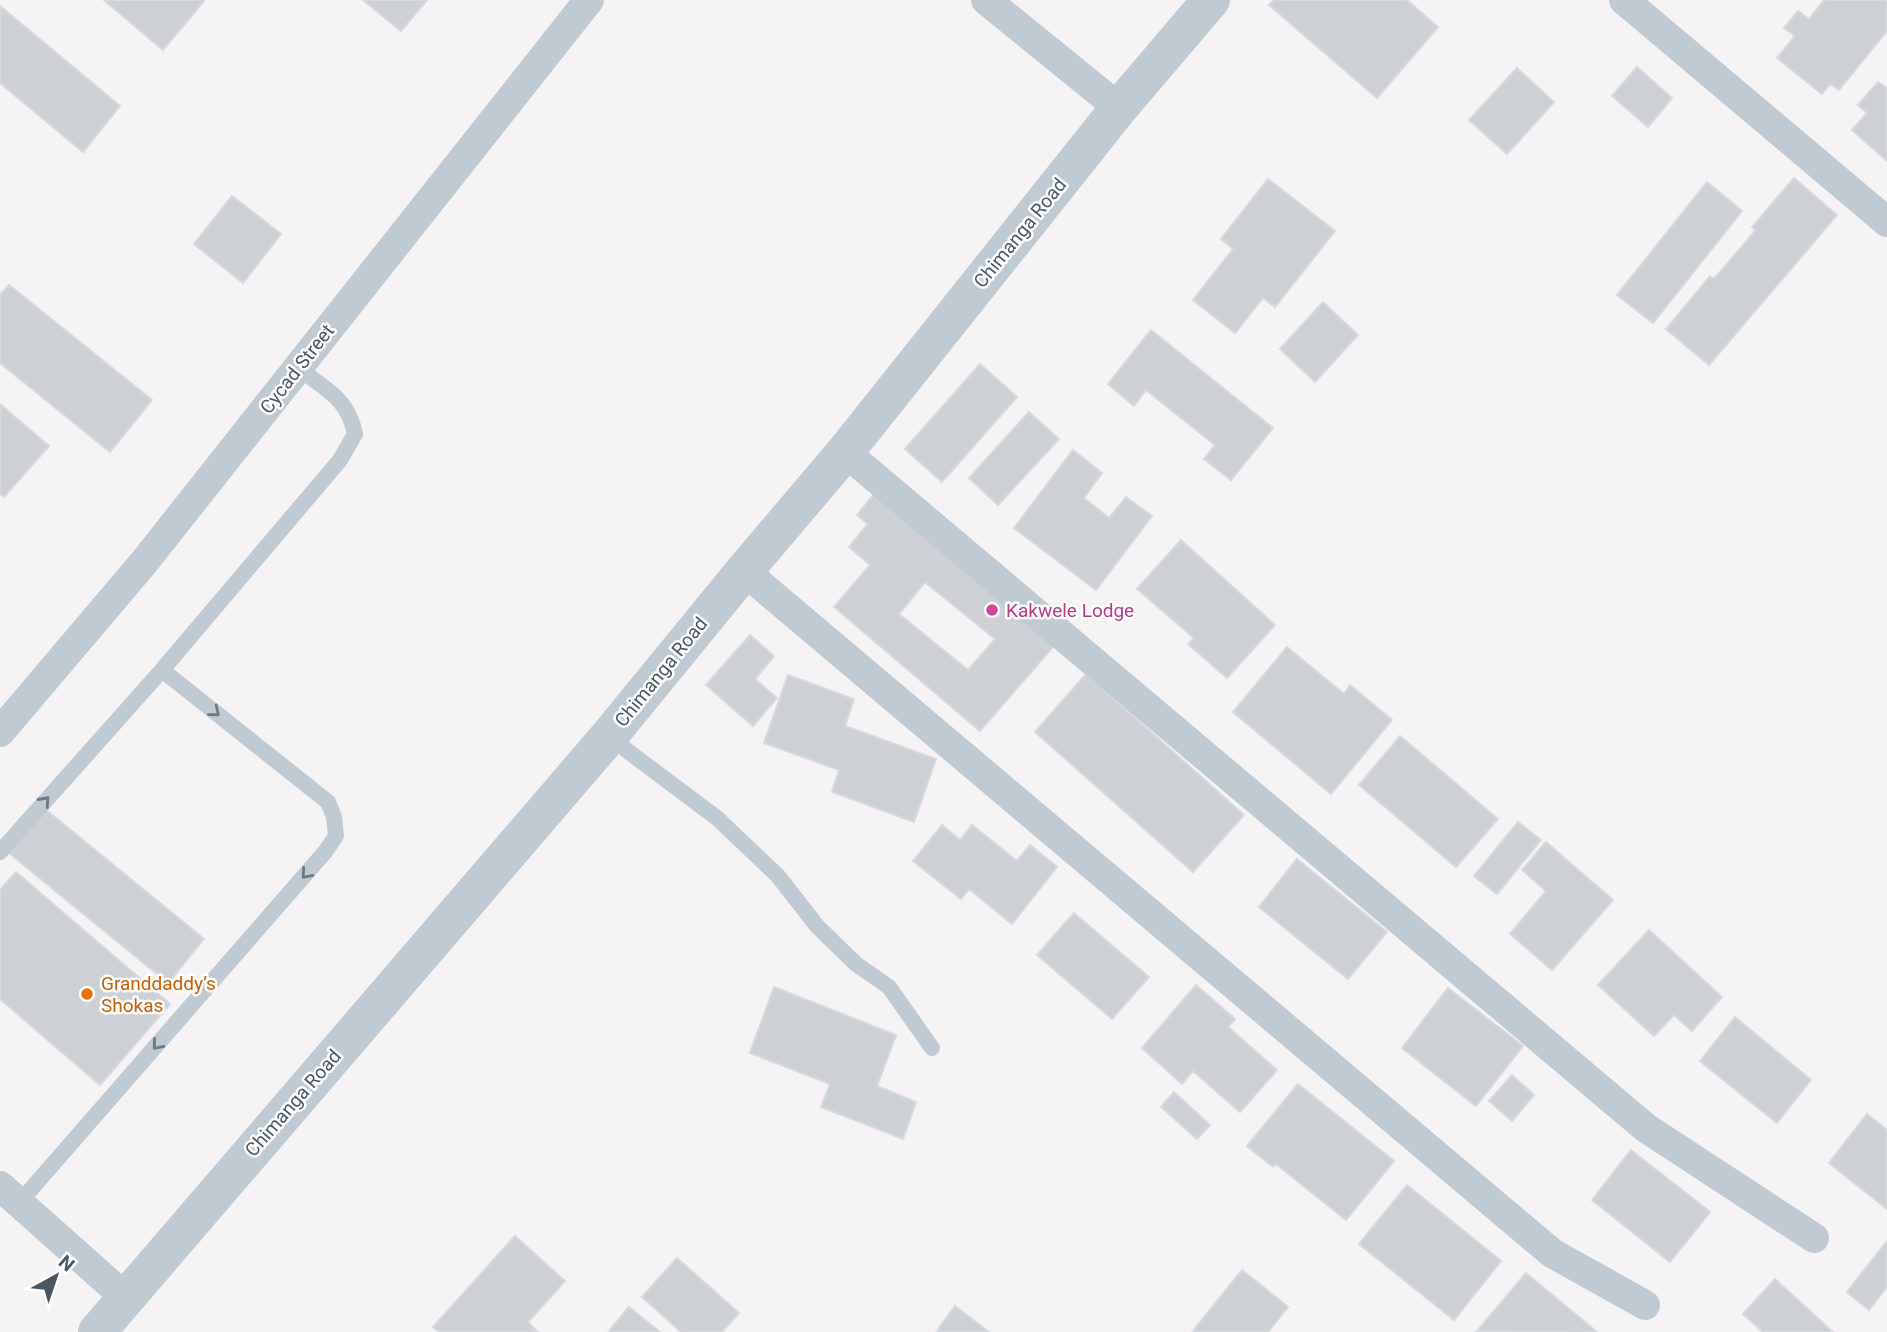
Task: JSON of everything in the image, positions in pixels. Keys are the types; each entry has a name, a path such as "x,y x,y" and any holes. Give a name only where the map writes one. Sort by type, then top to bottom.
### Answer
{"street":[{"name":"Cycad Street","path":"0,732 145,561 589,0"},
{"path":"986,0 1119,108"},
{"name":"Chimanga Road","path":"97,1332 609,736 845,452 1119,108 1212,0"},
{"path":"1624,0 1887,222"},
{"path":"845,452 1646,1128 1814,1238"},
{"path":"744,571 1552,1253 1645,1305"},
{"path":"10,1195 126,1298"}],"lane":[{"path":"0,852 162,670 340,460 355,434 352,415 342,401 298,368"},
{"path":"10,1195 326,852 336,836 334,817 328,802 162,670"},
{"path":"609,736 718,817 778,876 817,926 856,964 889,987 932,1048"}],"building":[{"path":"104,0 203,0 204,1 163,50"},
{"path":"363,0 427,0 401,31"},
{"path":"1274,0 1407,0 1438,27 1377,98 1269,5"},
{"path":"1824,0 1887,0 1887,31 1839,90 1830,84 1822,94 1777,58 1795,36 1784,28 1798,11 1809,19"},
{"path":"0,6 120,106 83,152 0,83"},
{"path":"1637,67 1672,98 1648,127 1612,96"},
{"path":"1517,68 1554,102 1507,154 1469,120"},
{"path":"1878,82 1887,88 1887,161 1852,130 1867,113 1858,105"},
{"path":"1794,178 1837,215 1709,365 1666,329 1710,276 1714,279 1756,230 1752,227"},
{"path":"1268,179 1335,231 1275,307 1263,298 1235,333 1193,300 1233,249 1221,239"},
{"path":"1707,182 1742,211 1653,323 1617,295"},
{"path":"232,196 281,234 243,283 194,244"},
{"path":"9,285 152,400 110,452 0,363 0,295"},
{"path":"1323,302 1358,335 1315,382 1280,349"},
{"path":"1151,330 1273,428 1231,480 1204,459 1215,445 1146,390 1134,406 1108,384"},
{"path":"980,364 1017,397 942,482 905,449"},
{"path":"0,404 49,446 4,497 0,494"},
{"path":"1029,412 1059,439 998,505 969,478"},
{"path":"1073,450 1102,473 1084,498 1109,518 1126,497 1152,516 1096,590 1014,528"},
{"name":"Kakwele Lodge","path":"880,487 1059,640 980,731 834,607 870,565 849,547 868,524 857,515","holes":["925,582 995,639 968,670 899,614"]},
{"path":"1181,540 1275,625 1227,678 1188,644 1194,638 1137,589"},
{"path":"750,635 774,656 755,679 777,698 753,726 706,685"},
{"path":"1287,647 1344,694 1350,685 1392,720 1331,794 1233,712"},
{"path":"1086,674 1244,815 1193,872 1035,732"},
{"path":"788,675 854,699 845,726 936,759 914,822 832,792 839,770 764,743"},
{"path":"1400,736 1498,819 1456,867 1359,785"},
{"path":"45,809 204,939 168,983 9,853"},
{"path":"1518,822 1541,840 1497,894 1474,876"},
{"path":"942,825 960,840 972,825 1017,861 1030,845 1057,867 1012,924 969,889 961,899 913,861"},
{"path":"1546,842 1613,900 1552,970 1510,934 1546,891 1522,870"},
{"path":"1297,859 1387,932 1348,979 1259,907"},
{"path":"16,872 170,1004 100,1085 0,999 0,890"},
{"path":"1074,913 1149,977 1112,1019 1037,955"},
{"path":"1649,930 1722,997 1692,1031 1674,1015 1654,1036 1598,985"},
{"path":"1196,985 1235,1019 1228,1027 1277,1070 1240,1112 1193,1071 1182,1084 1142,1048"},
{"path":"774,987 896,1035 877,1086 916,1102 903,1139 821,1107 830,1084 750,1053"},
{"path":"1448,988 1523,1046 1476,1106 1402,1048"},
{"path":"1735,1017 1811,1080 1777,1123 1700,1061"},
{"path":"1512,1075 1534,1095 1512,1121 1489,1101"},
{"path":"1298,1084 1394,1161 1346,1220 1276,1164 1273,1167 1247,1146"},
{"path":"1174,1092 1210,1125 1197,1139 1161,1107"},
{"path":"1867,1114 1887,1130 1887,1209 1829,1163"},
{"path":"1631,1150 1710,1212 1670,1262 1592,1200"},
{"path":"1407,1185 1501,1261 1454,1320 1359,1244"},
{"path":"515,1236 565,1281 528,1322 538,1332 439,1332 433,1327"},
{"path":"1887,1241 1887,1287 1869,1310 1847,1292"},
{"path":"677,1258 739,1313 722,1332 681,1332 642,1297"},
{"path":"1242,1270 1288,1307 1268,1332 1192,1332"},
{"path":"1526,1273 1597,1332 1477,1331"},
{"path":"1775,1279 1833,1332 1763,1332 1743,1314"},
{"path":"955,1306 989,1332 936,1332"},
{"path":"629,1307 660,1332 608,1332"}],"place":[{"name":"Kakwele Lodge","path":"992,610"},
{"name":"Granddaddy’s Shokas","path":"87,994"}]}
